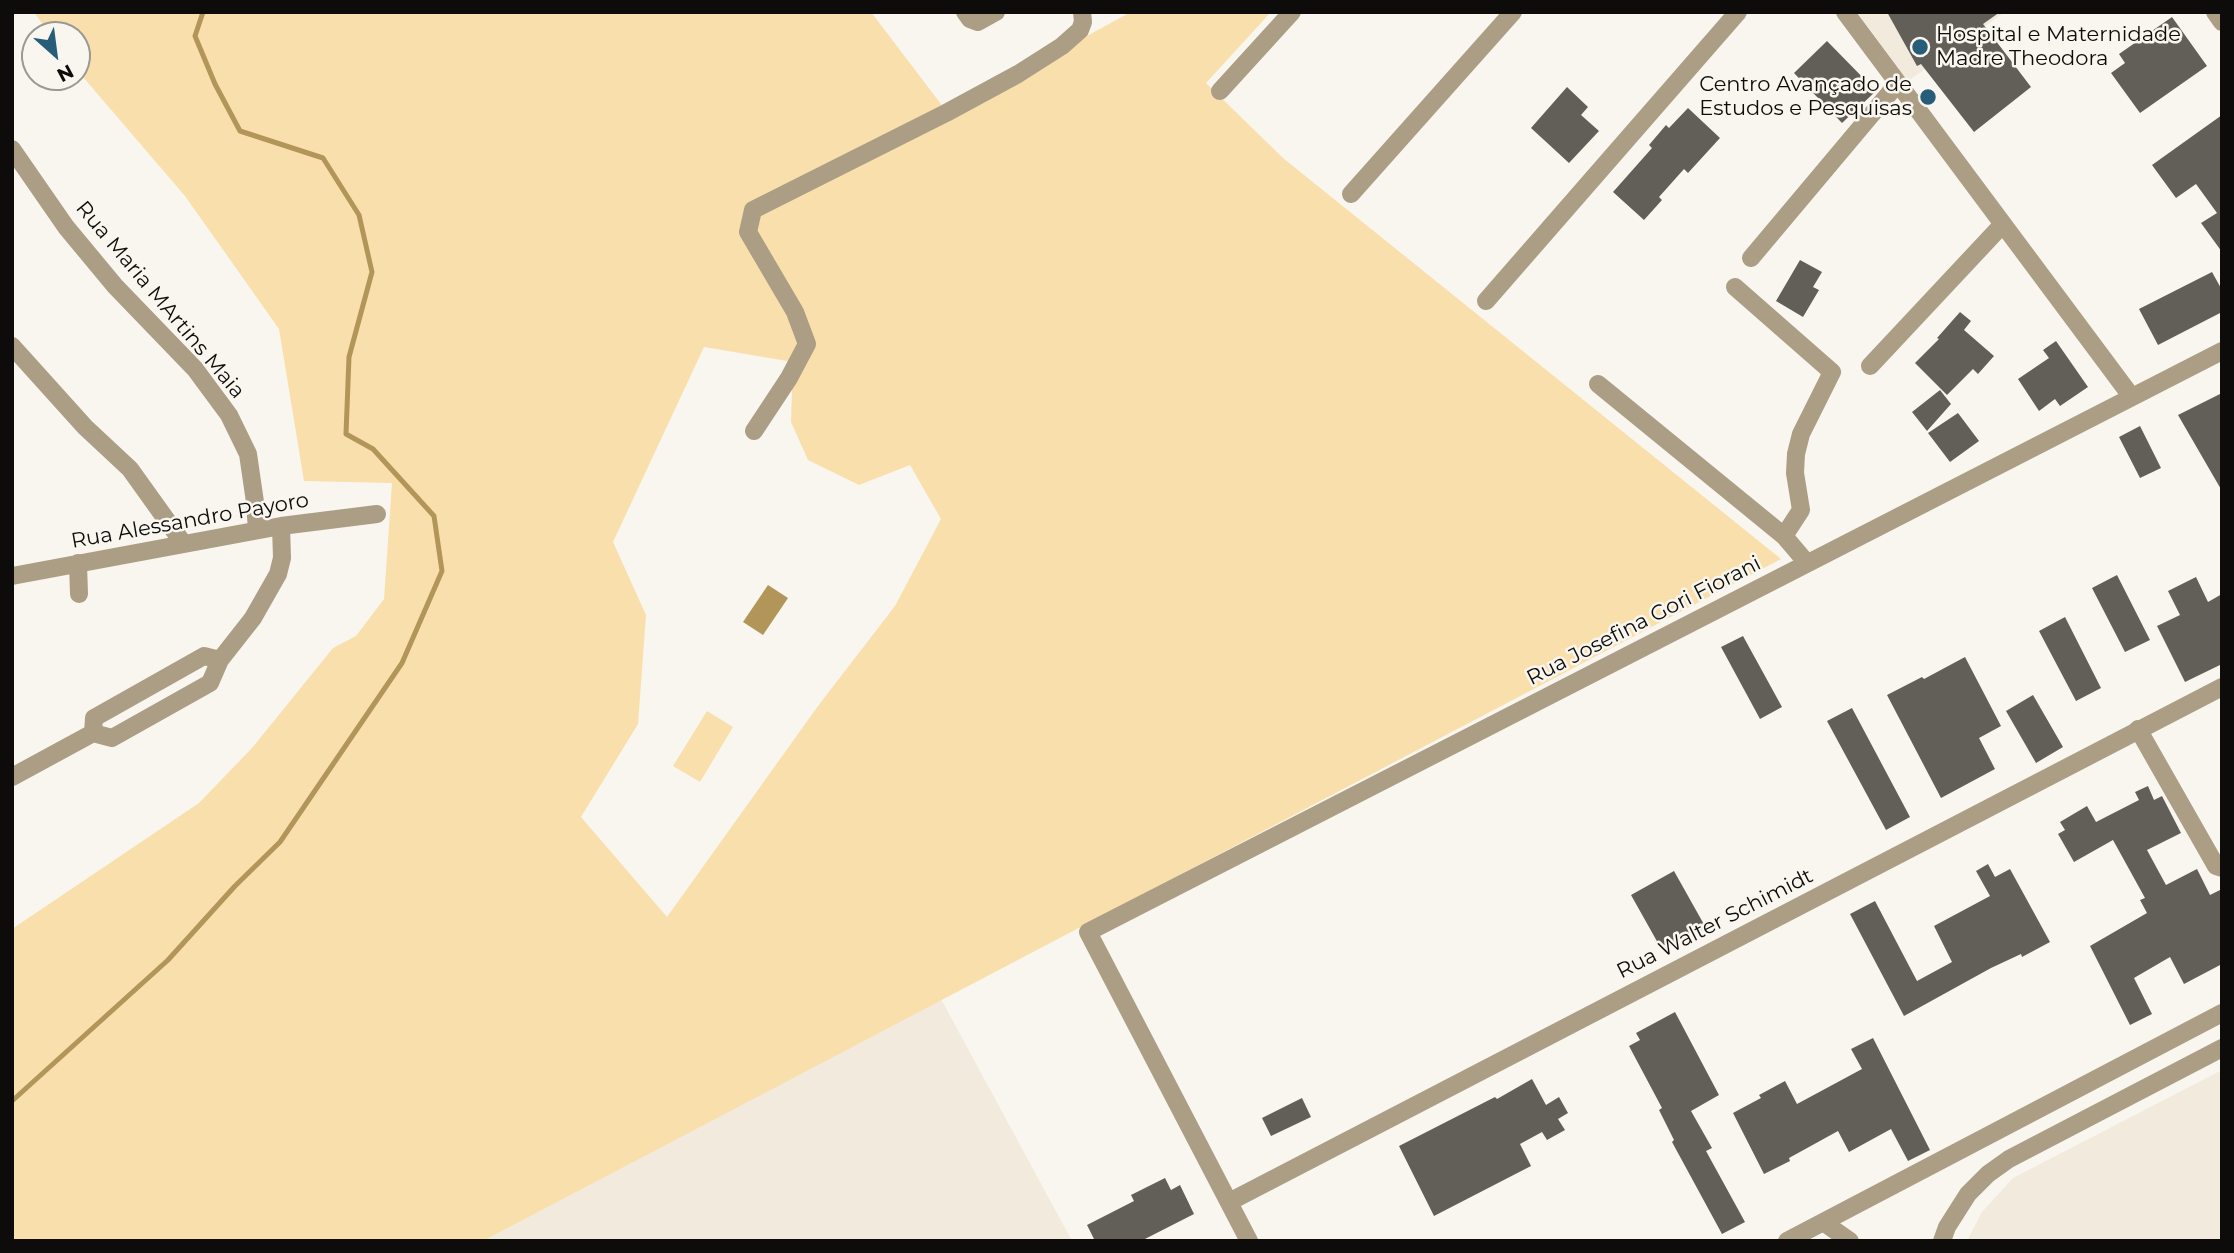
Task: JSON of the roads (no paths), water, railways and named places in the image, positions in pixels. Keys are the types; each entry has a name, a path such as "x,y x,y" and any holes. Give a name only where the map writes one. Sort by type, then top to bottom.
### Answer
{"street":[{"path":"965,12 970,19 978,22 996,12"},
{"path":"754,431 789,378 807,344 795,312 748,232 752,210 947,113 1018,74 1062,46 1080,30 1082,12"},
{"path":"1220,91 1292,12"},
{"path":"1351,194 1513,12"},
{"path":"1486,301 1738,12"},
{"path":"1845,12 2131,397"},
{"path":"2215,12 2222,22"},
{"path":"1751,258 1898,83"},
{"name":"Rua Maria MArtins Maia","path":"12,149 74,237 114,286 195,369 229,415 248,454 256,502 257,530"},
{"path":"1870,366 2003,225"},
{"path":"1735,287 1832,372 1801,435 1795,473 1801,510 1784,536"},
{"path":"12,346 85,427 130,469 183,544"},
{"name":"Rua Josefina Gori Fiorani","path":"1229,1202 1088,932 2222,351"},
{"path":"1598,384 1784,536 1807,563"},
{"name":"Rua Alessandro Payoro","path":"12,576 257,530 377,514"},
{"path":"12,777 93,733 112,738 210,683 220,660 253,618 278,573 282,558 281,526"},
{"path":"78,563 79,594"},
{"path":"93,733 94,718 204,656 220,660"},
{"name":"Rua Walter Schimidt","path":"1229,1202 2222,687"},
{"path":"2138,729 2216,866 2222,868"},
{"path":"1787,1241 2222,1013"},
{"path":"1942,1241 1947,1227 1968,1194 2009,1158 2222,1048"},
{"path":"1229,1202 1249,1241"},
{"path":"1823,1222 1850,1241"}],"waterway":[{"path":"12,1101 168,960 235,886 280,842 402,663 442,571 434,516 373,449 346,434 349,357 372,272 359,215 323,158 240,131 215,84 195,36 203,12"}],"place":[{"name":"Hospital e Maternidade Madre Theodora","path":"1920,47"},
{"name":"Centro Avançado de Estudos e Pesquisas","path":"1928,97"}]}
